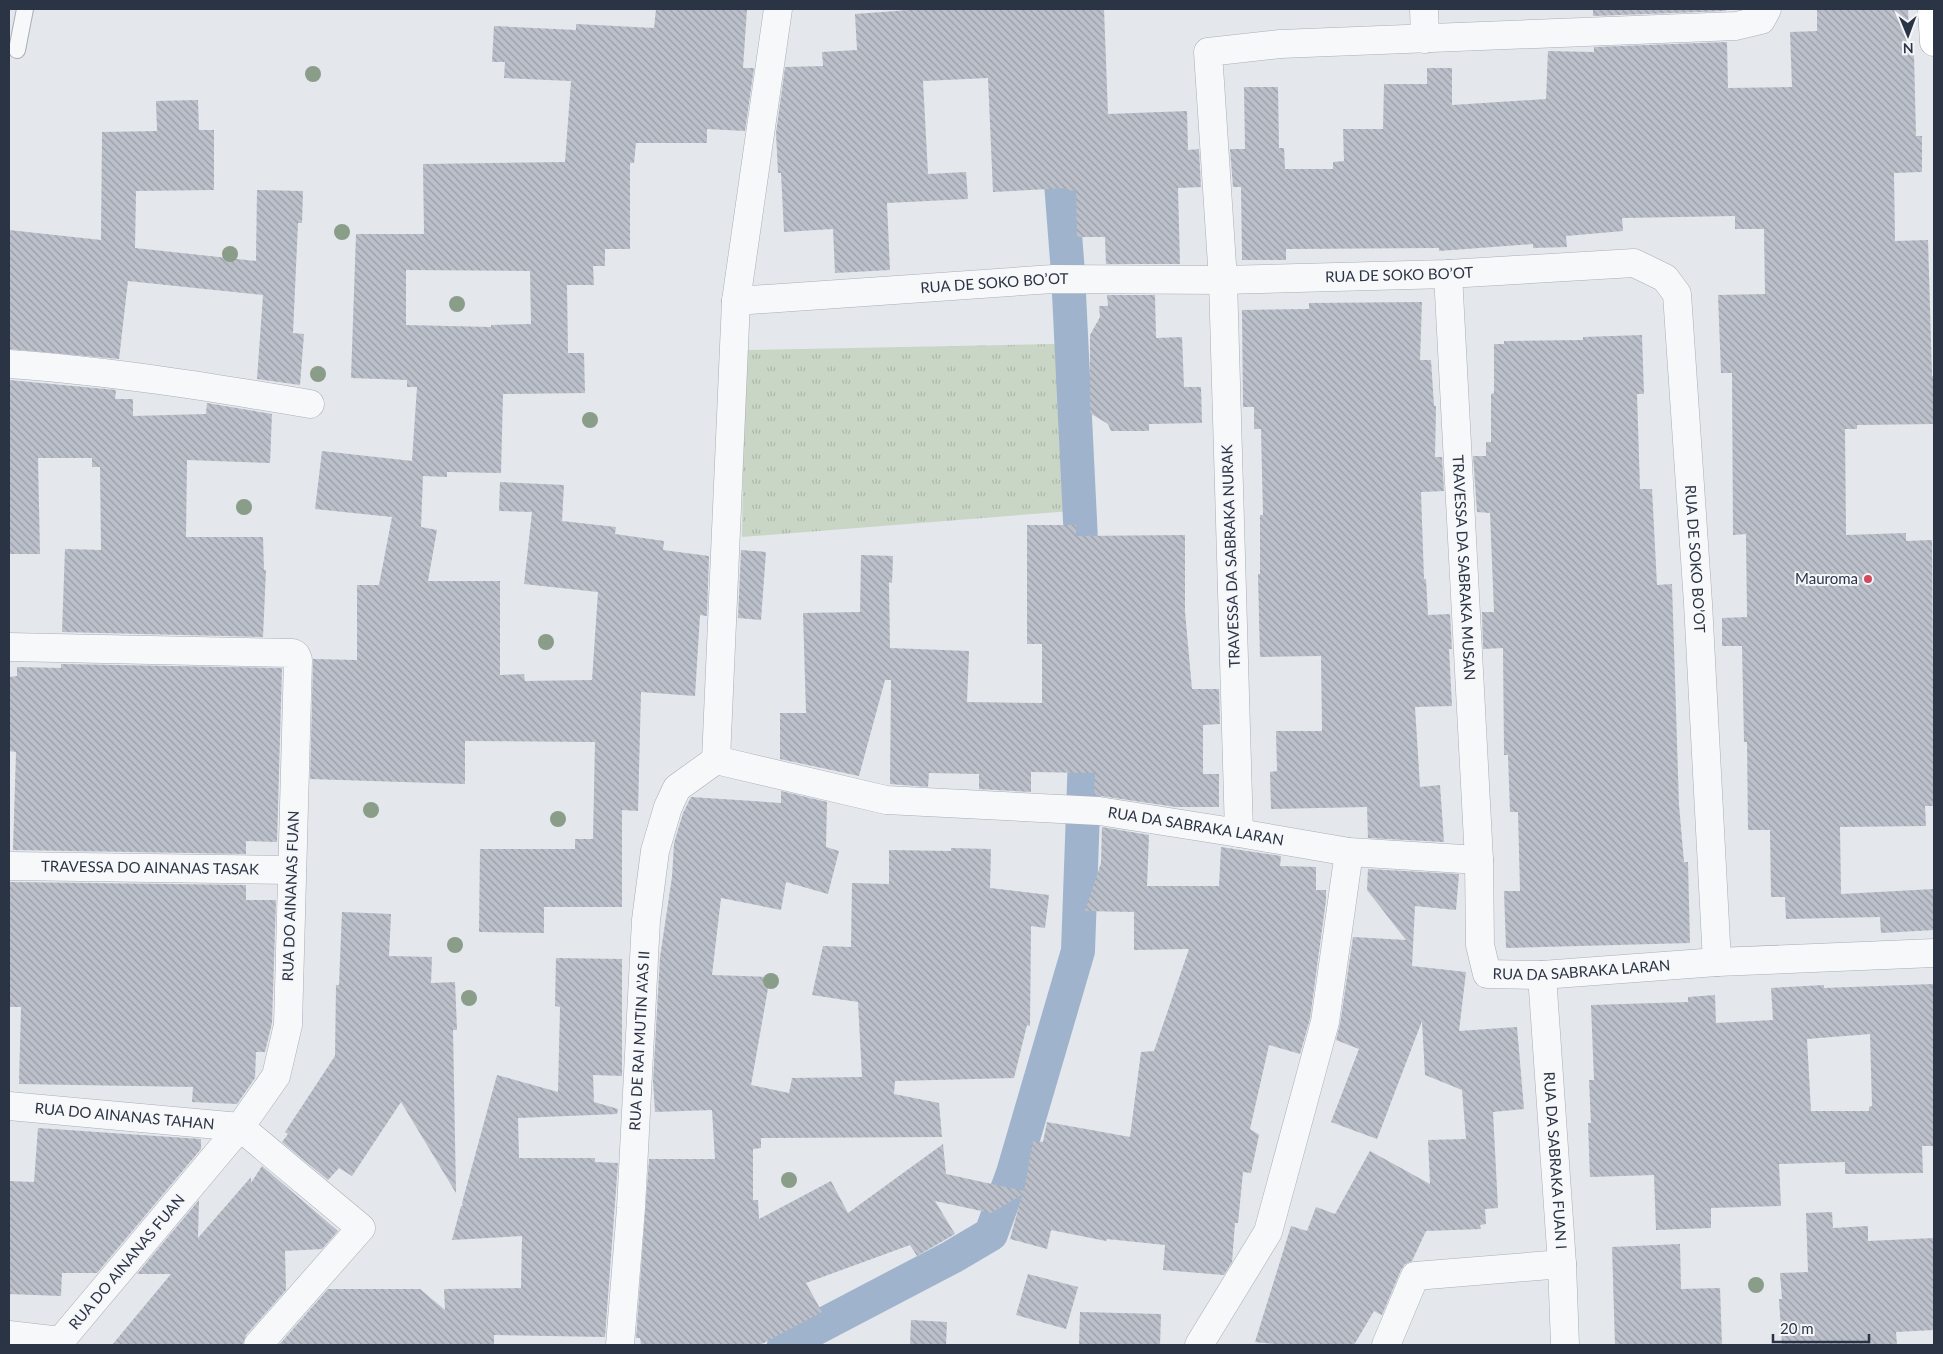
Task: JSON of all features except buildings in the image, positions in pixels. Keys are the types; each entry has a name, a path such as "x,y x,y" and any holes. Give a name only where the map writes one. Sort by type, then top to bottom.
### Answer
{"main road":[{"path":"1932,9 1934,42"}],"street":[{"path":"716,760 736,301 778,9"},
{"path":"1424,9 1425,39 1736,26 1762,20 1767,9"},
{"name":"TRAVESSA DA SABRAKA NURAK","path":"1239,833 1223,280 1208,52 1280,44 1425,39"},
{"name":"RUA DE SOKO BO’OT","path":"736,301 1053,279 1223,280 1448,274 1634,263 1665,278 1677,294 1698,603 1717,962"},
{"name":"TRAVESSA DA SABRAKA MUSAN","path":"1448,274 1479,860"},
{"path":"9,364 59,367 180,382 310,404"},
{"name":"RUA DO AINANAS FUAN","path":"9,647 293,653 296,655 288,1024 276,1076 240,1128 59,1343"},
{"name":"RUA DA SABRAKA LARAN","path":"716,760 886,800 1099,812 1349,852 1479,860 1480,945 1486,974 1542,975 1717,962 1934,953"},
{"name":"RUA DE RAI MUTIN A’AS II","path":"620,1345 631,1208 646,920 655,851 668,807 677,788 716,760"},
{"path":"1199,1345 1268,1232 1325,1022 1349,852"},
{"name":"TRAVESSA DO AINANAS TASAK","path":"9,866 292,870"},
{"name":"RUA DA SABRAKA FUAN I","path":"1542,975 1566,1345"},
{"name":"RUA DO AINANAS TAHAN","path":"9,1106 240,1128"},
{"path":"240,1128 361,1228 258,1345"},
{"path":"1386,1345 1415,1276 1562,1264"},
{"path":"9,1335 59,1343"}],"lane":[{"path":"17,50 25,9"}],"green space":[{"path":"1055,344 1071,511 742,537 745,350"}],"waterway":[{"path":"1058,144 1068,273 1083,582"},
{"path":"784,1345 952,1257 991,1234 1013,1173 1078,951 1086,728"}],"place":[{"name":"Mauroma","path":"1868,579"}]}
